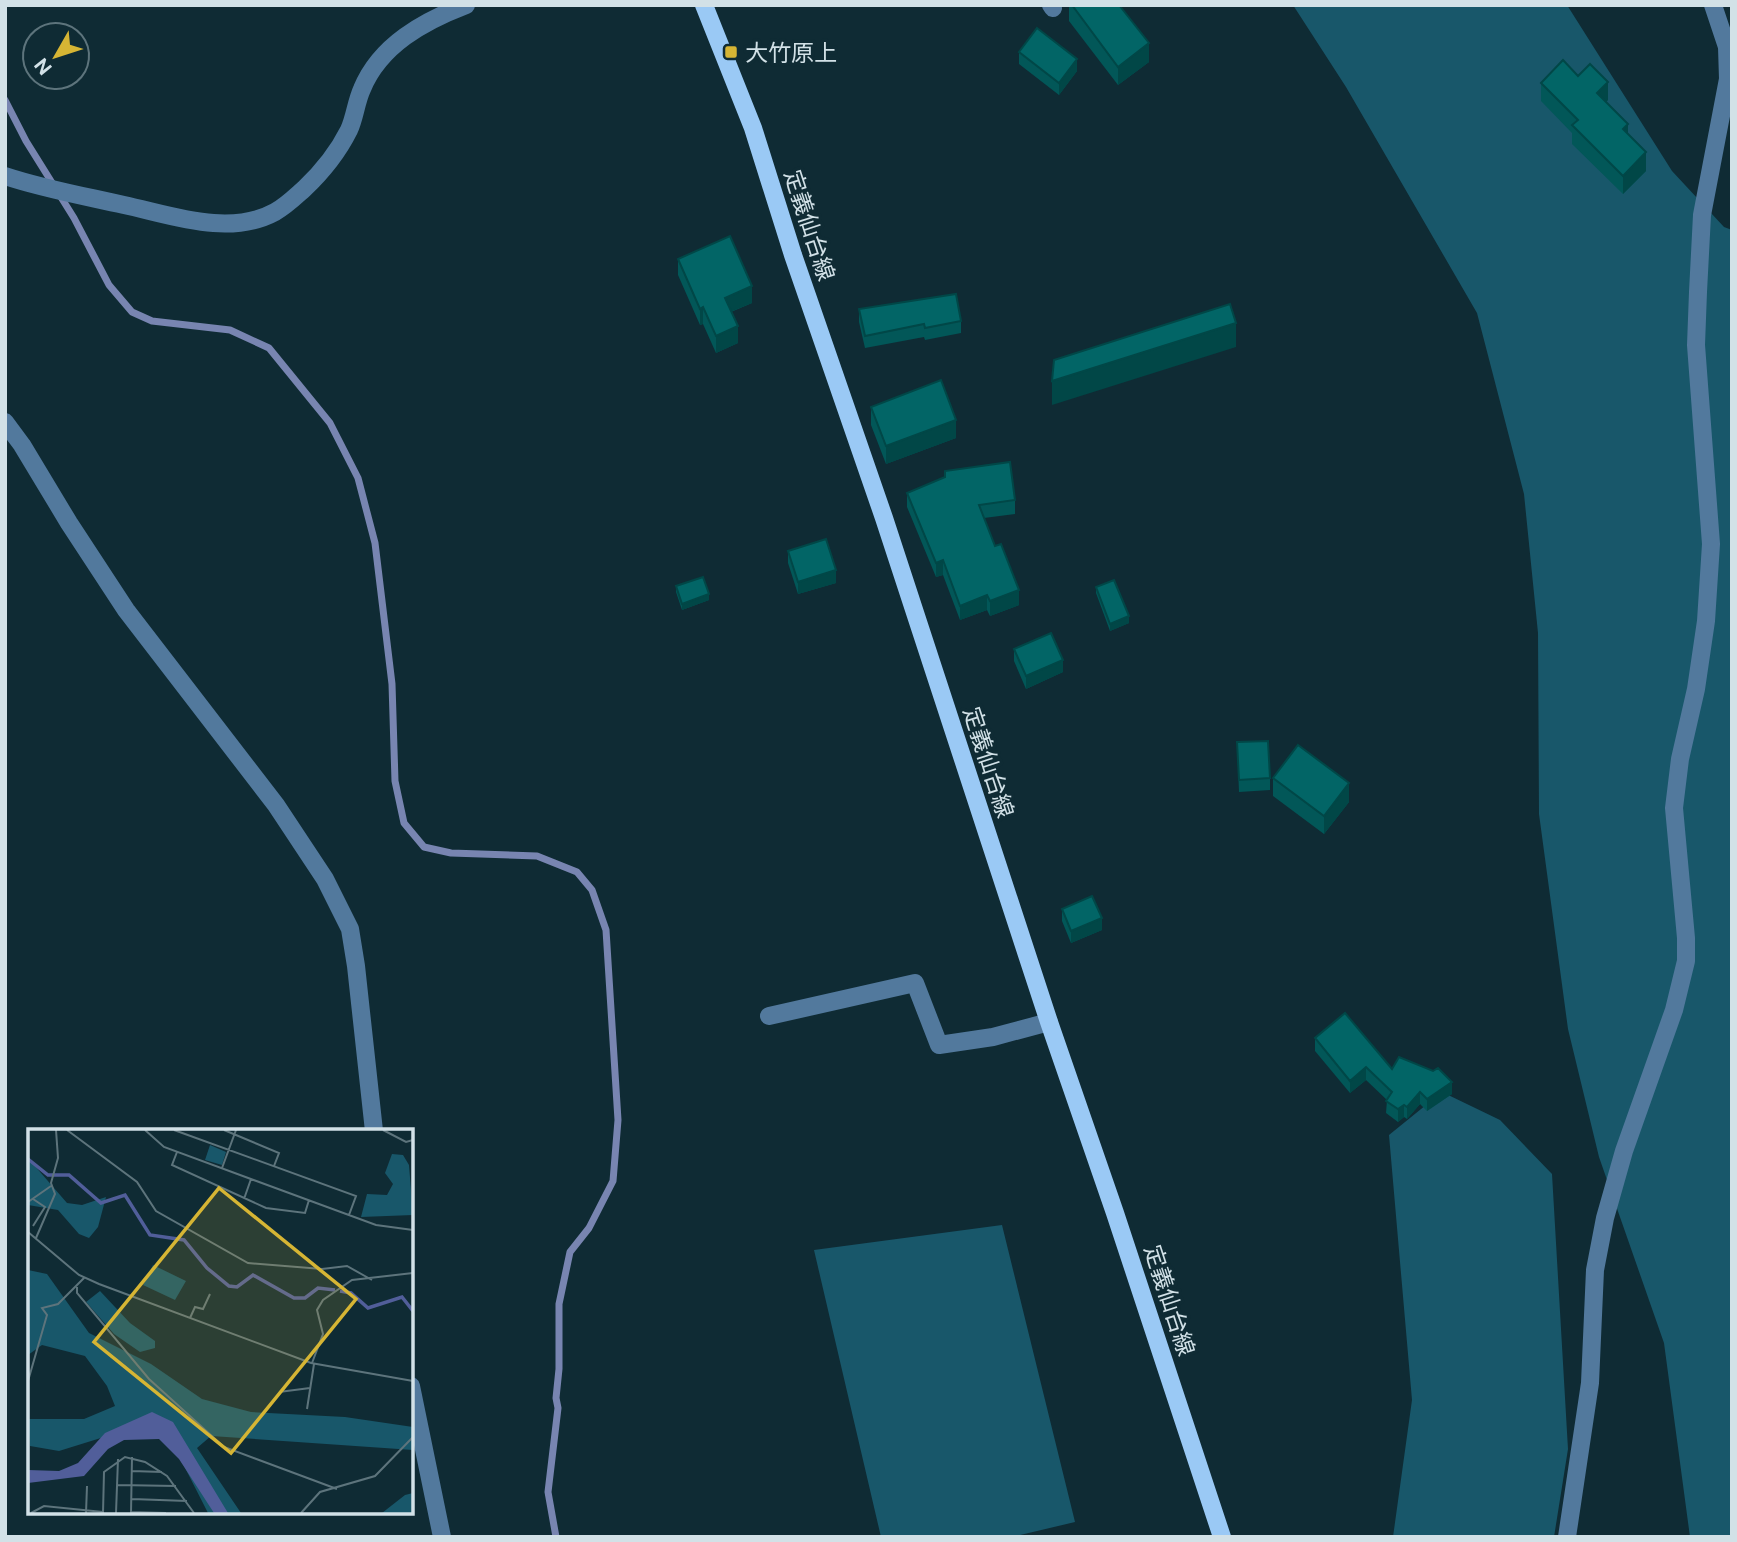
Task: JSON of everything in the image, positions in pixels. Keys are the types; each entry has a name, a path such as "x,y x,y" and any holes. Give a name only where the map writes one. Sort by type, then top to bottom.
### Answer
{"main road":[{"name":"定義仙台線","path":"704,5 753,128 793,255 884,518 1222,1537"}],"street":[{"path":"5,176 40,188 189,219 219,223 245,222 274,213 307,186 332,157 350,127 362,88 380,60 398,41 416,28 466,5"},
{"path":"1567,1537 1590,1383 1595,1270 1605,1218 1624,1151 1674,1010 1686,961 1674,808 1680,759 1696,689 1706,621 1711,544 1696,345 1698,292 1702,215 1728,79 1727,47 1713,5"},
{"path":"5,422 126,610 276,805 325,879 350,929 374,1129"},
{"path":"769,1016 915,983 939,1045 993,1037 1049,1022"},
{"path":"413,1396 442,1537"}],"shaded area":[{"path":"1293,5 1567,5 1672,171 1724,227 1732,230 1732,1537 1690,1537 1664,1343 1599,1157 1568,1029 1539,814 1538,633 1524,494 1477,313 1346,87"},
{"path":"1442,1092 1500,1120 1552,1174 1568,1449 1554,1537 1393,1537 1412,1400 1389,1135"},
{"path":"1002,1225 1075,1522 1012,1537 881,1537 814,1250"}],"building":[{"path":"1072,5 1119,5 1149,43 1118,67"},
{"path":"1037,28 1077,59 1059,83 1019,52"},
{"path":"1563,60 1578,76 1590,64 1608,82 1597,93 1628,124 1623,129 1646,152 1623,176 1572,125 1578,120 1541,83"},
{"path":"730,236 752,286 725,298 738,326 716,336 703,307 700,309 678,259"},
{"path":"956,294 961,321 925,328 924,324 865,336 859,309"},
{"path":"1230,304 1236,323 1052,381 1054,360"},
{"path":"941,380 956,420 886,446 871,407"},
{"path":"1010,462 1015,500 979,505 995,546 1001,544 1019,590 990,601 987,595 960,606 943,560 936,563 907,493 945,477 945,471"},
{"path":"826,539 836,570 798,582 788,551"},
{"path":"703,577 709,594 682,604 676,586"},
{"path":"1114,580 1129,616 1110,624 1096,587"},
{"path":"1051,633 1063,660 1026,676 1014,649"},
{"path":"1268,741 1270,778 1239,780 1237,742"},
{"path":"1298,745 1349,783 1324,816 1273,778"},
{"path":"1092,896 1102,918 1071,931 1062,909"},
{"path":"1345,1013 1392,1069 1399,1057 1433,1071 1438,1068 1452,1082 1427,1099 1420,1092 1407,1107 1404,1105 1398,1109 1386,1101 1392,1092 1366,1067 1350,1081 1315,1038"}],"waterway":[{"path":"5,100 26,141 74,218 109,285 132,312 152,321 230,330 269,348 330,423 358,478 375,543 392,684 395,781 404,823 424,847 451,853 537,856 577,872 592,890 606,930 618,1120 613,1181 589,1228 570,1252 559,1304 558,1408 548,1492 556,1537"}],"place":[{"name":"大竹原上","path":"731,52"}]}
